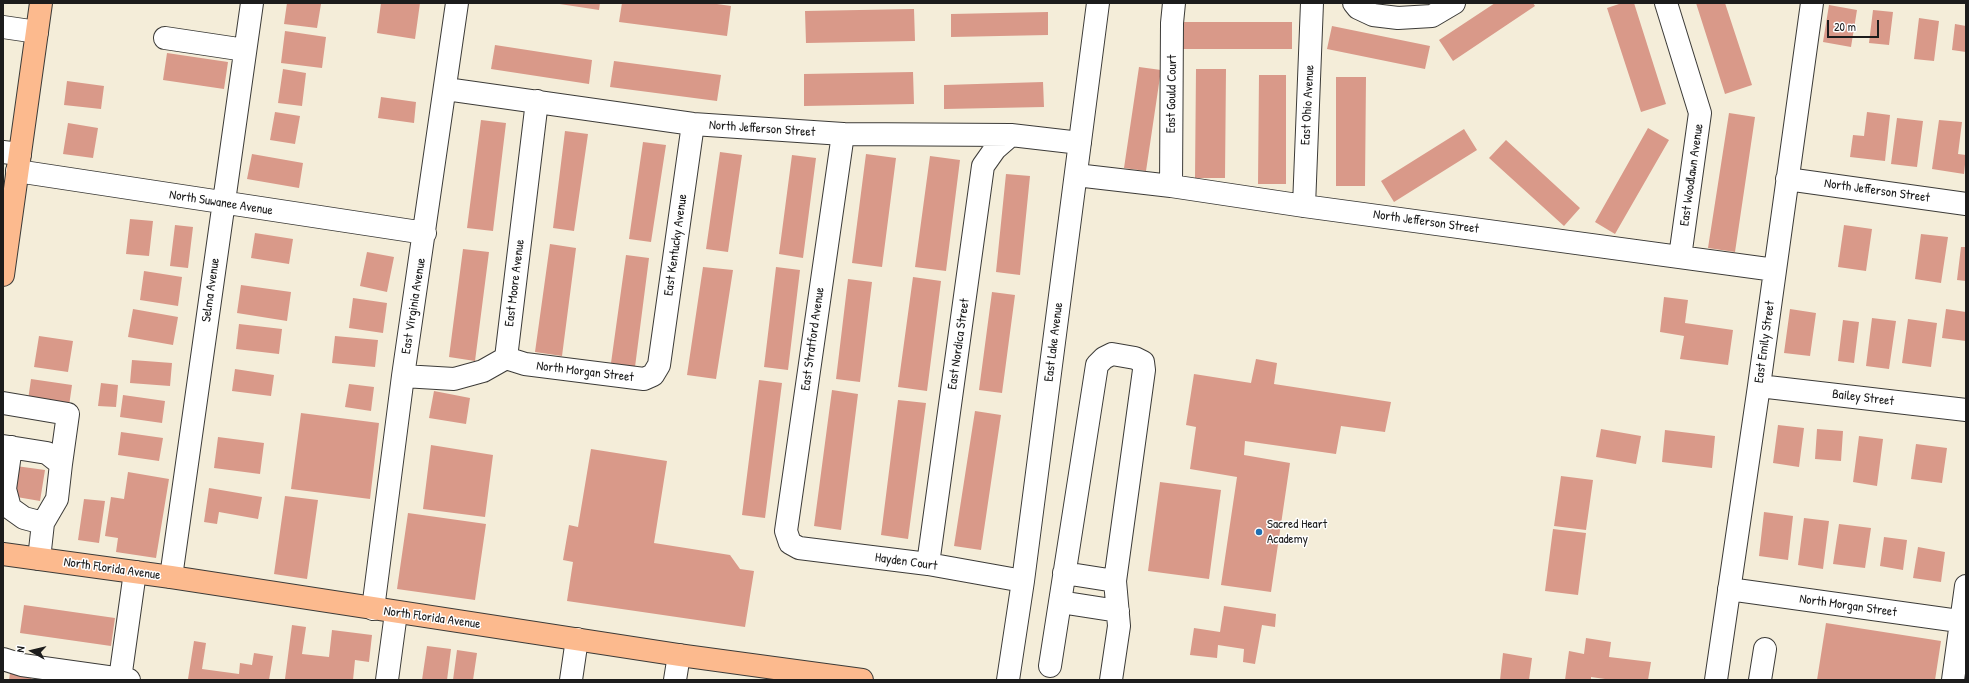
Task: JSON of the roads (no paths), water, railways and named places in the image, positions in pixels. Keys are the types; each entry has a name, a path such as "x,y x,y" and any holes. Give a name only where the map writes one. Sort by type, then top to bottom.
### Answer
{"main road":[{"path":"3,275 13,159 41,3"},
{"name":"North Florida Avenue","path":"3,554 171,577 396,613 679,655 862,680"}],"street":[{"name":"Selma Avenue","path":"171,577 252,3"},
{"name":"East Virginia Avenue","path":"373,609 403,376 446,89 457,3"},
{"name":"East Lake Avenue","path":"1008,680 1023,581 1098,3"},
{"name":"East Gould Court","path":"1171,186 1172,23 1174,3"},
{"name":"East Ohio Avenue","path":"1304,206 1312,3"},
{"path":"1354,3 1358,8 1373,15 1398,18 1432,16 1454,3"},
{"name":"East Woodlawn Avenue","path":"1666,3 1700,113 1680,257"},
{"name":"East Emily Street","path":"1716,680 1759,386 1812,3"},
{"path":"3,27 37,32"},
{"path":"165,38 245,50"},
{"name":"North Jefferson Street","path":"446,89 693,124 843,134 1011,135 1080,143"},
{"name":"East Moore Avenue","path":"506,358 537,101"},
{"name":"East Kentucky Avenue","path":"659,365 693,124"},
{"name":"East Stratford Avenue","path":"790,543 786,530 843,134"},
{"name":"East Nordica Street","path":"928,564 983,166 994,149 1011,135"},
{"name":"North Suwanee Avenue","path":"13,159 223,203 425,233"},
{"name":"North Jefferson Street","path":"1076,175 1171,186 1304,206 1775,270"},
{"name":"North Jefferson Street","path":"1787,179 1966,204"},
{"path":"1050,666 1098,366 1104,358 1112,354 1135,358 1143,362 1144,370 1115,581 1119,626 1111,680"},
{"path":"403,376 454,379 483,371 506,358"},
{"name":"North Morgan Street","path":"506,358 525,364 644,379 653,375 659,365"},
{"name":"Bailey Street","path":"1759,386 1966,410"},
{"path":"3,403 68,414 57,499 43,523 39,559"},
{"path":"43,523 24,518 10,508 5,489 7,446 47,453 61,464"},
{"name":"Hayden Court","path":"790,543 799,548 928,564 1023,581"},
{"path":"3,659 22,665 125,679 135,572"},
{"path":"1064,573 1115,581"},
{"path":"1953,680 1964,621 1966,586"},
{"name":"North Morgan Street","path":"1729,589 1964,621"},
{"path":"1060,602 1118,611"},
{"path":"387,680 396,613"},
{"path":"571,680 577,639"},
{"path":"1760,680 1765,649"},
{"path":"675,680 679,655"}],"place":[{"name":"Sacred Heart Academy","path":"1259,532"}]}
